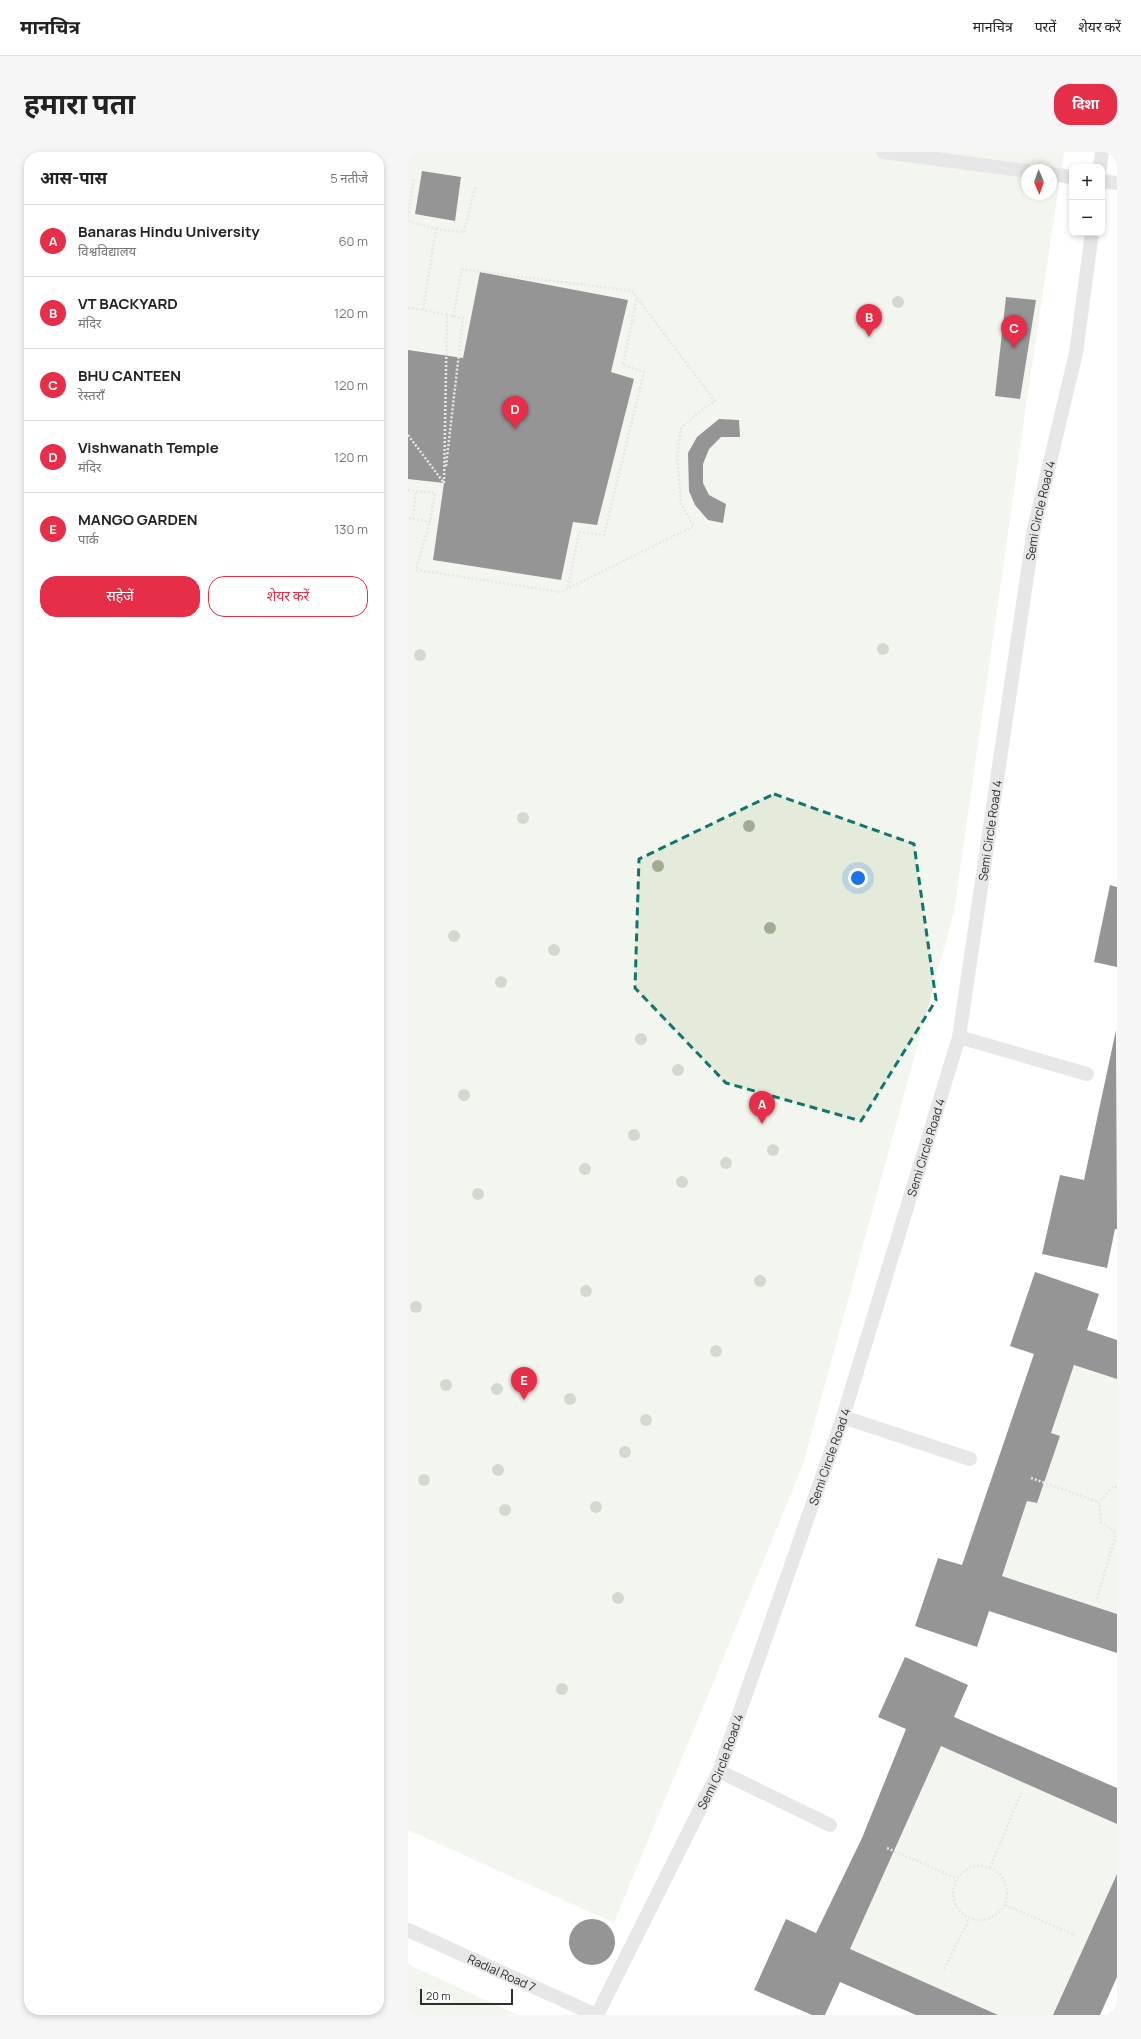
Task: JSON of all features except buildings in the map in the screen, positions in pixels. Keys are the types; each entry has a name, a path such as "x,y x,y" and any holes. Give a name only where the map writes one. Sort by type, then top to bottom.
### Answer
{"lane":[{"path":"883,152 1021,170"},
{"path":"1100,164 1102,152"},
{"path":"1057,175 1069,177"},
{"path":"1105,181 1117,183"},
{"name":"Semi Circle Road 4","path":"596,2015 719,1771 842,1417 959,1037 1034,529 1076,354 1092,236"},
{"path":"959,1037 1087,1074"},
{"path":"842,1417 970,1459"},
{"path":"719,1771 830,1825"},
{"name":"Radial Road 7","path":"408,1930 596,2015"}],"path":[{"path":"408,217 414,179"},
{"path":"408,221 436,229 464,232 475,187"},
{"path":"423,310 436,229"},
{"path":"408,490 435,493 430,522 430,520 416,570 561,592 694,526 681,504 677,455 680,436 682,429 695,415 715,401 632,291 462,269 453,317"},
{"path":"568,588 579,532 604,535 644,372 623,365 637,297"},
{"path":"408,308 463,318 444,483"},
{"path":"444,483 446,316"},
{"path":"408,435 444,483"},
{"path":"413,519 416,491"},
{"path":"408,518 430,520"},
{"path":"1031,1478 1099,1502"},
{"path":"1097,1599 1117,1534 1101,1522 1099,1502 1113,1487 1117,1487"},
{"path":"990,1868 1021,1793"},
{"path":"887,1848 956,1878"},
{"path":"978,1866 990,1868 1000,1874 1006,1883 1007,1894 1005,1905 999,1914 990,1919 980,1921 969,1919 959,1912 953,1902 952,1890 956,1878 966,1870 978,1866"},
{"path":"1005,1905 1075,1934"},
{"path":"944,1969 969,1919"}],"highlighted area":[{"path":"774,794 914,844 936,1000 861,1121 726,1083 635,988 639,859"}],"green space":[{"path":"408,152 1064,152 1057,199 1057,164 1021,164 1021,200 1057,200 954,912 803,1465 614,1923 408,1830"},
{"path":"1074,1365 1117,1379 1117,1614 1002,1576 1027,1501 1037,1503 1059,1436 1051,1433"},
{"path":"941,1746 1117,1824 1117,1874 1053,2015 998,2015 850,1949"},
{"path":"408,1964 518,2015 408,2015"}],"place":[{"name":"VT BACKYARD","path":"869,337"},
{"name":"BHU CANTEEN","path":"1014,348"},
{"name":"Vishwanath Temple","path":"515,429"},
{"name":"Banaras Hindu University","path":"762,1124"},
{"name":"MANGO GARDEN","path":"524,1400"}]}
